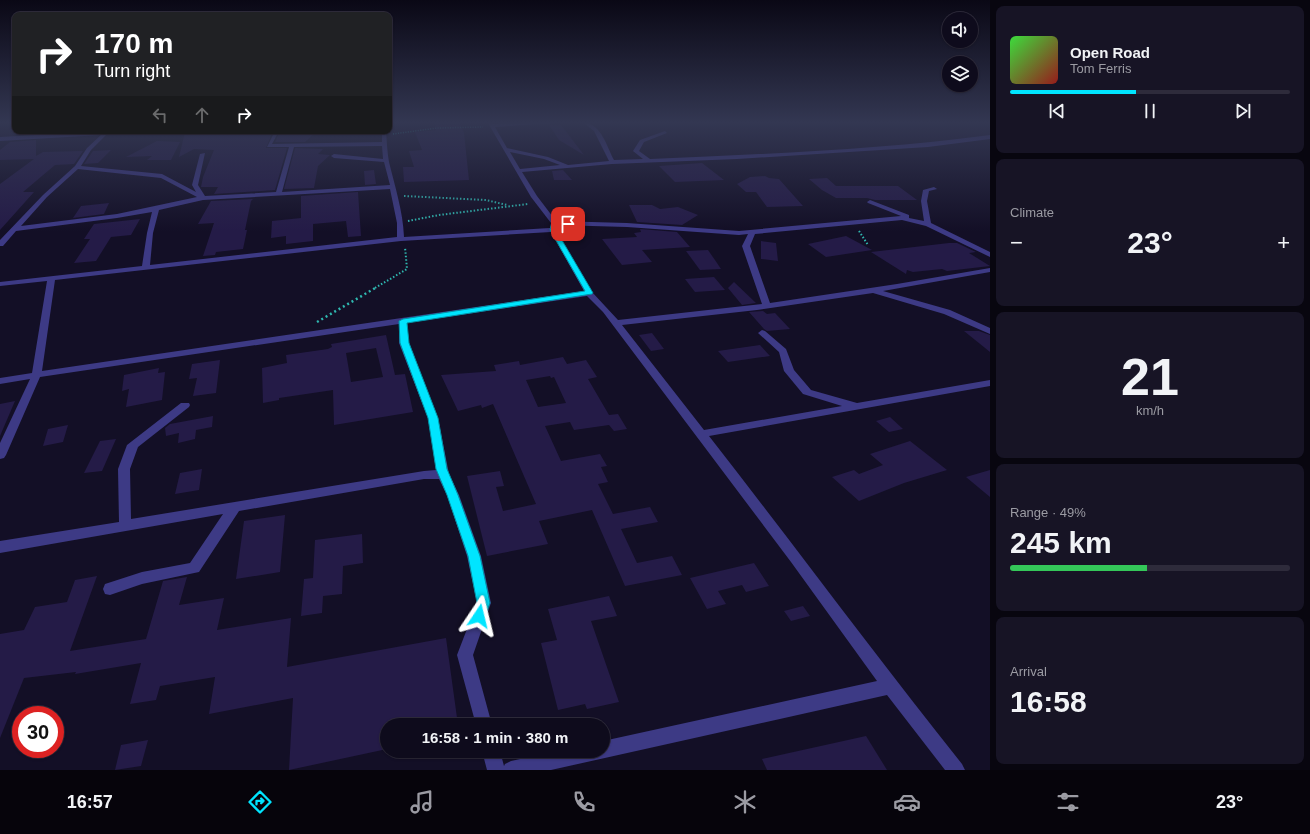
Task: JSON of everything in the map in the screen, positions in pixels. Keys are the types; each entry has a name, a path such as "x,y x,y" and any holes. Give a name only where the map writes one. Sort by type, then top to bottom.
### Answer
{"street":[{"path":"0,244 45,196 77,167 82,159"},
{"path":"202,159 195,185 203,198"},
{"path":"278,194 288,159"},
{"path":"365,159 386,161 396,196 401,239"},
{"path":"511,159 553,227 589,293 606,310 796,558 890,686 956,770"},
{"path":"548,159 567,166"},
{"path":"518,171 612,162 685,159"},
{"path":"77,167 162,176 203,198"},
{"path":"13,229 92,220 156,210 203,198 393,187"},
{"path":"928,224 924,201 926,190 934,189"},
{"path":"870,202 928,224 990,255"},
{"path":"146,267 150,233 156,210"},
{"path":"0,284 401,239 553,227 627,225 725,233 752,232 902,218 928,224"},
{"path":"752,232 746,246 767,305"},
{"path":"616,323 697,316 874,291 990,270"},
{"path":"0,455 37,374 51,279"},
{"path":"874,291 947,312 990,331"},
{"path":"0,382 37,374 589,293"},
{"path":"403,321 404,343 433,418 443,474 453,495 474,556 484,603 465,655 482,718"},
{"path":"762,333 783,352 789,371 807,392 857,407"},
{"path":"701,434 989,384"},
{"path":"125,525 124,469 132,445 185,405"},
{"path":"0,547 424,475 443,474"},
{"path":"110,589 142,578 194,568 235,507"},
{"path":"610,748 890,686"},
{"path":"493,758 496,770"},
{"path":"511,770 565,758"}],"path":[{"path":"396,196 486,200 509,206"},
{"path":"400,223 439,215 538,203"},
{"path":"851,222 868,245"},
{"path":"292,337 407,269 405,246 401,239"}],"building":[{"path":"0,159 78,159 74,164 55,165 23,192 34,192 0,230 0,184 34,159"},
{"path":"88,159 102,159 98,163 84,164"},
{"path":"148,159 172,159 171,160 147,160"},
{"path":"210,159 284,159 275,190 214,194 218,187 201,187 203,177"},
{"path":"292,159 326,159 318,166 314,188 284,189"},
{"path":"411,159 467,159 469,180 404,182 403,167 414,167"},
{"path":"702,163 724,180 675,182 659,166"},
{"path":"374,170 376,184 365,185 364,171"},
{"path":"563,170 572,180 554,180 552,171"},
{"path":"765,176 779,179 803,206 767,207 756,192 746,192 737,184 750,177"},
{"path":"827,178 836,186 898,186 917,200 836,198 822,190 809,179"},
{"path":"358,192 361,236 348,237 346,221 313,224 313,241 286,244 286,236 271,238 272,221 301,218 301,196"},
{"path":"253,199 251,201 245,230 247,230 243,249 216,252 215,255 203,256 214,223 198,224 211,201"},
{"path":"109,203 104,214 73,218 81,206"},
{"path":"629,205 652,205 660,209 678,207 698,215 682,225 637,222"},
{"path":"140,219 131,235 111,237 96,261 74,263 90,239 84,239 94,224"},
{"path":"640,229 677,232 690,247 642,250 652,262 622,265 602,239 637,237 634,233 641,232"},
{"path":"846,236 872,250 826,257 808,244"},
{"path":"761,241 776,243 778,261 761,259"},
{"path":"957,243 976,252 969,253 990,266 947,271 942,269 913,272 907,270 906,274 871,252"},
{"path":"708,250 721,269 700,270 686,251"},
{"path":"714,277 725,290 695,292 685,279"},
{"path":"734,282 756,303 742,305 728,288"},
{"path":"763,311 767,314 775,313 790,329 767,331 764,329 749,312"},
{"path":"964,331 979,331 990,335 990,352"},
{"path":"652,333 664,349 651,351 639,335"},
{"path":"386,335 395,375 405,374 413,412 334,425 333,390 279,398 279,400 263,403 262,368 287,363 286,355 328,349 332,347 331,344","holes":["376,348 383,377 351,382 346,353"]},
{"path":"760,345 770,356 728,362 718,351"},
{"path":"563,357 567,364 586,360 597,377 588,379 609,415 618,414 627,429 614,431 609,425 574,430 570,422 545,426 561,461 600,454 607,466 601,467 608,482 598,484 613,514 650,507 658,522 621,529 637,563 672,556 682,575 625,586 592,510 539,521 548,544 487,556 467,476 500,471 504,486 496,487 503,511 536,504 493,404 482,408 481,405 458,411 441,375 496,371 494,365 519,361 520,365","holes":["550,376 551,378 554,377 566,403 538,407 526,380"]},
{"path":"220,360 216,393 193,396 197,378 189,379 192,364"},
{"path":"159,368 158,373 165,372 162,400 126,407 129,389 122,391 124,375"},
{"path":"15,401 0,436 0,404"},
{"path":"213,416 212,427 196,430 195,439 178,443 179,433 166,436 165,428 170,424"},
{"path":"890,417 903,429 889,432 876,421"},
{"path":"68,425 63,442 43,446 48,429"},
{"path":"116,439 102,471 84,473 100,441"},
{"path":"910,441 947,470 904,483 859,501 832,477 854,470 859,474 883,465 870,454"},
{"path":"202,469 199,490 175,494 180,473"},
{"path":"990,470 990,497 966,477"},
{"path":"285,515 280,572 236,579 244,521"},
{"path":"362,534 363,563 343,566 342,594 323,596 322,613 301,616 304,579 313,578 315,540"},
{"path":"754,563 769,586 746,592 742,585 718,591 726,604 707,609 690,578"},
{"path":"97,576 70,651 146,639 163,581 187,577 179,605 224,598 217,630 291,618 287,667 446,638 457,718 380,718 380,750 289,770 293,698 209,714 215,677 160,686 156,700 130,704 141,663 75,674 76,672 24,678 0,738 0,634 24,630 35,607 67,602 75,580"},
{"path":"609,596 617,616 591,621 619,702 587,709 585,704 558,710 541,643 557,640 548,609"},
{"path":"803,606 810,616 791,621 784,611"},
{"path":"866,736 887,770 767,770 762,759"},
{"path":"148,740 141,766 115,770 121,745"}],"route":[{"path":"479,616 484,603 474,556 453,495 443,474 433,418 404,343 403,321 589,293 553,230 554,223 568,224"}]}
